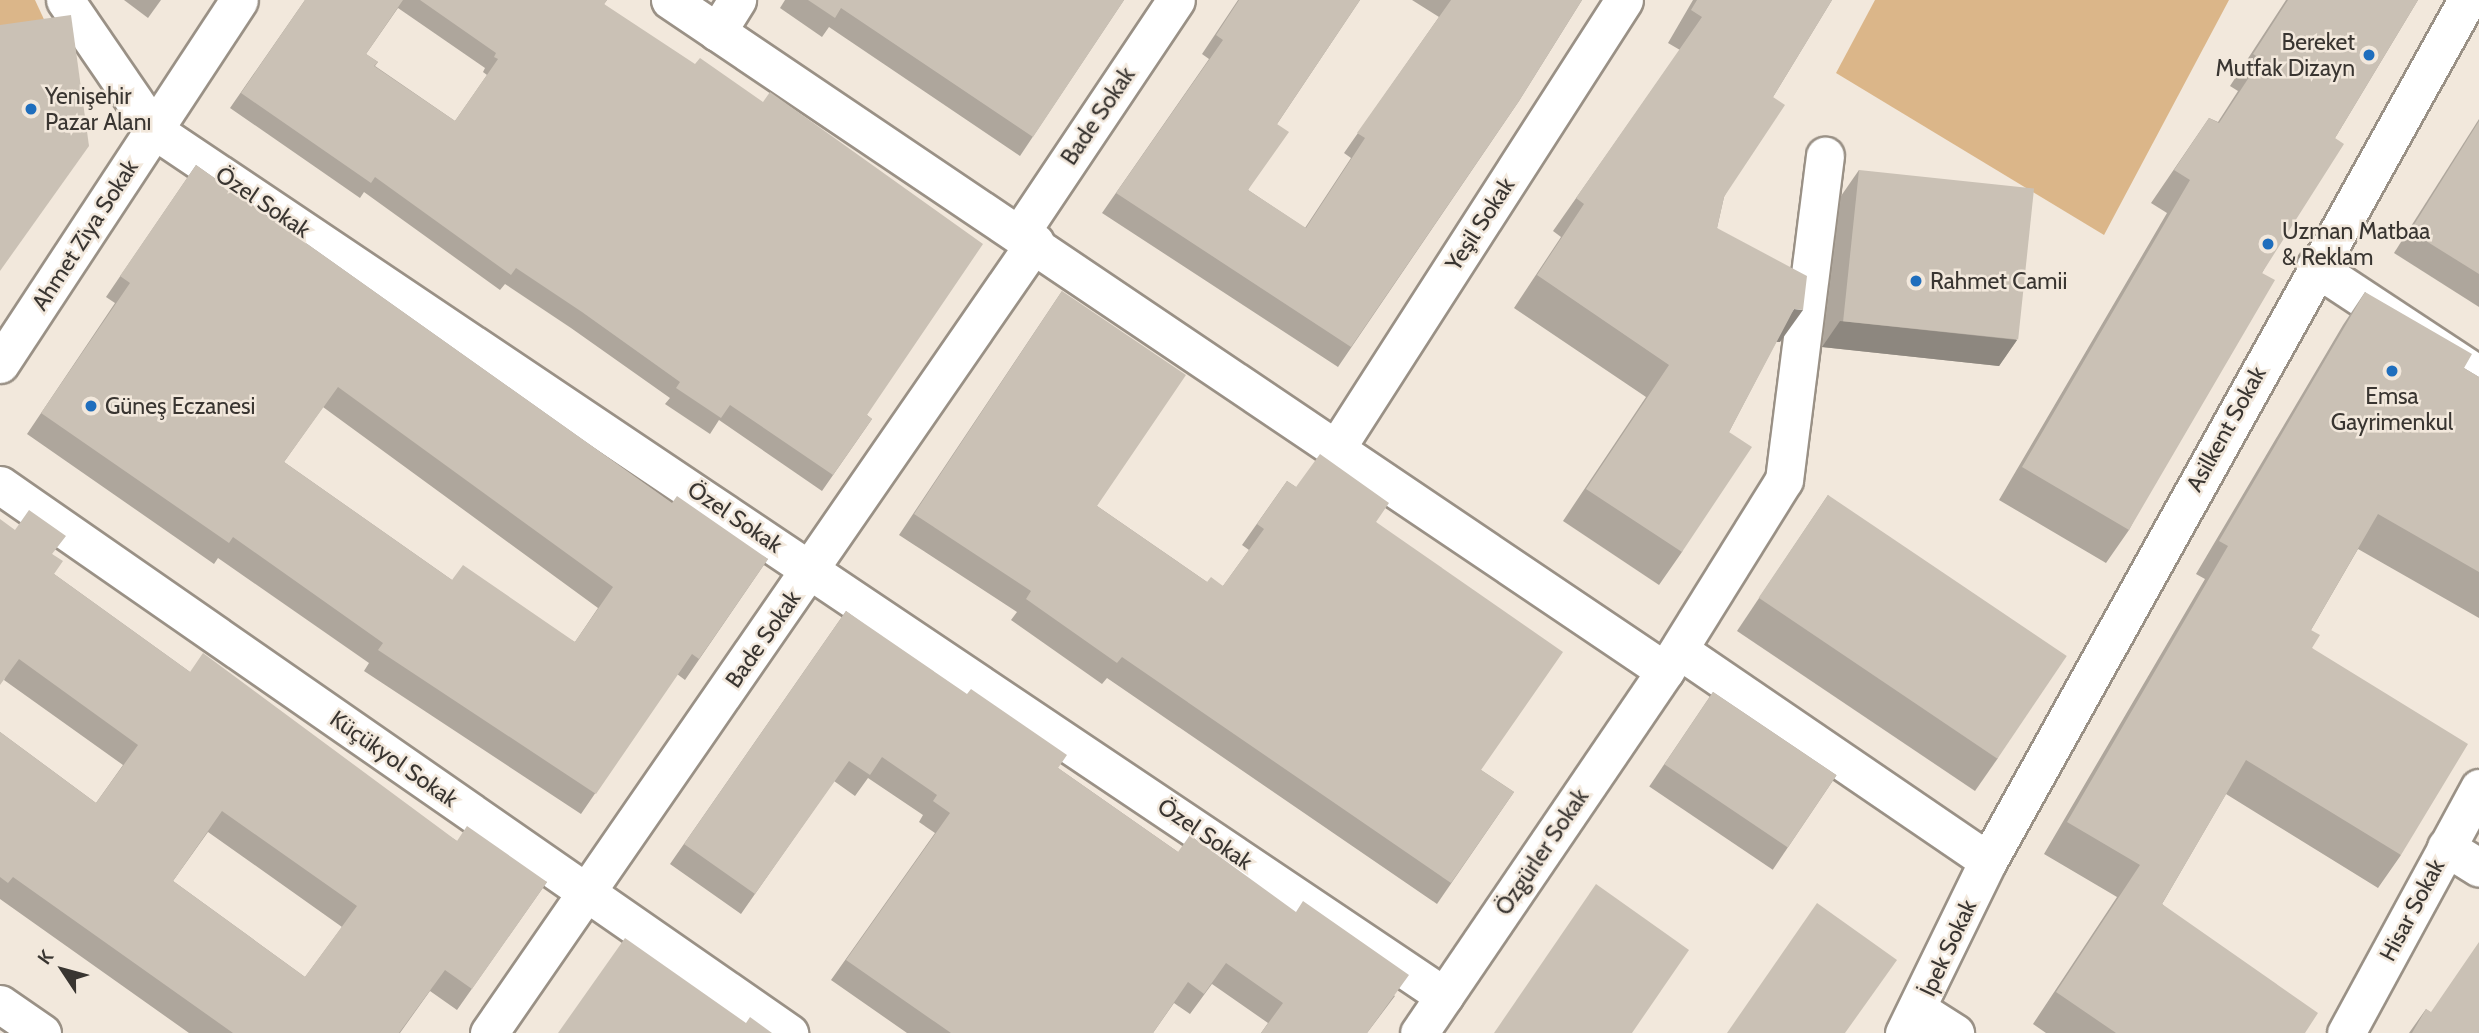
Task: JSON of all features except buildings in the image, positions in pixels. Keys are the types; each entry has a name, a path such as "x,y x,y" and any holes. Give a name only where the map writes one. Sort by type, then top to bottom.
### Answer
{"street":[{"name":"Özel Sokak","path":"65,0 154,130 813,568 1444,996"},
{"name":"Ahmet Ziya Sokak","path":"0,364 239,0"},
{"path":"670,0 1337,447 1989,861"},
{"path":"717,32 737,0"},
{"name":"Bade Sokak","path":"489,1033 813,568 1028,238 1176,0"},
{"name":"Yeşil Sokak","path":"1337,447 1624,0"},
{"name":"Asilkent Sokak","path":"1989,861 2315,267 2467,0"},
{"name":"Özgürler Sokak","path":"1419,1033 1672,661 1784,480 1825,156"},
{"path":"2315,267 2479,375"},
{"name":"Küçükyol Sokak","path":"0,485 789,1033"},
{"name":"Hisar Sokak","path":"2346,1033 2479,788"},
{"path":"2446,847 2479,868"},
{"name":"İpek Sokak","path":"1911,1022 1989,861"},
{"path":"1911,1022 1955,1033"}],"shaded area":[{"path":"0,0 35,0 54,41 0,48"},
{"path":"1875,0 2229,0 2104,235 1836,73"}],"place":[{"name":"Bereket Mutfak Dizayn","path":"2369,55"},
{"name":"Yenişehir Pazar Alanı","path":"31,109"},
{"name":"Uzman Matbaa & Reklam","path":"2268,244"},
{"name":"Rahmet Camii","path":"1916,281"},
{"name":"Emsa Gayrimenkul","path":"2392,371"},
{"name":"Güneş Eczanesi","path":"91,406"}]}
